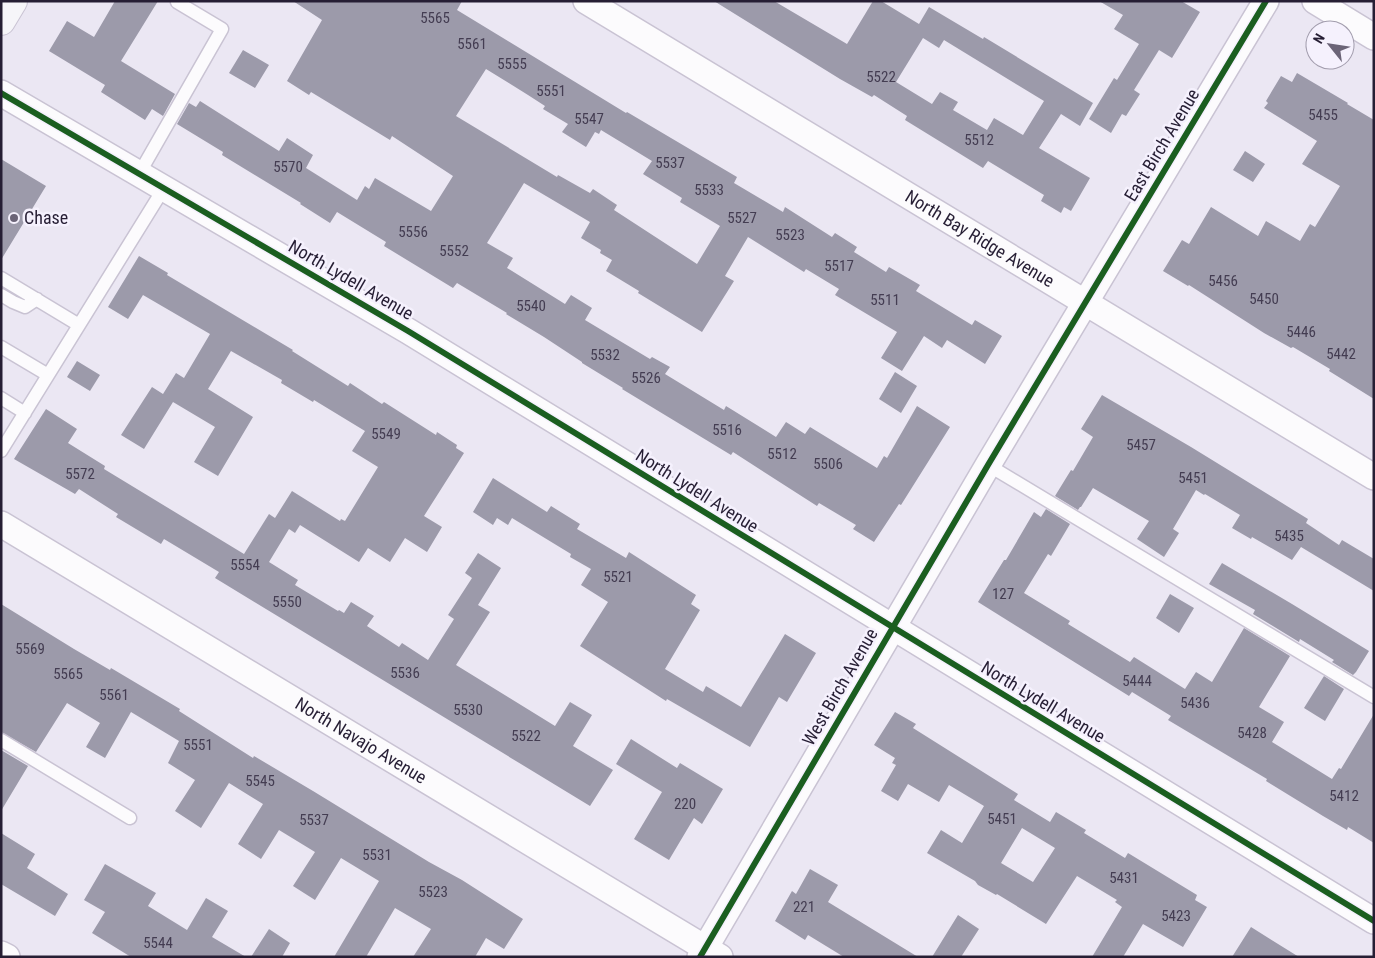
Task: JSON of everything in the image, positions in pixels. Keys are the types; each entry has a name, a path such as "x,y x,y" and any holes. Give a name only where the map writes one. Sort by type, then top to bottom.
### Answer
{"main road":[{"path":"1,21 13,1"}],"street":[{"name":"North Bay Ridge Avenue","path":"586,1 1374,477"},
{"name":"East Birch Avenue","path":"1085,304 1266,1"},
{"path":"1315,1 1374,37"},
{"name":"North Lydell Avenue","path":"1,93 408,331 1374,921"},
{"name":"West Birch Avenue","path":"709,954 892,628 1085,304"},
{"name":"North Navajo Avenue","path":"1,524 709,954"},
{"path":"1,954 7,957"}],"lane":[{"path":"139,174 222,29 177,2"},
{"path":"1,451 164,188"},
{"path":"1,278 79,325"},
{"path":"1,296 25,307 37,299"},
{"path":"1,347 48,375"},
{"path":"1,398 25,413"},
{"path":"988,465 1374,697"},
{"path":"1,740 130,818"}],"building":[{"path":"115,1 158,1 121,61 175,94 163,116 152,109 145,120 101,92 105,85 49,51 67,21 94,37"},
{"path":"293,1 462,1 457,10 626,113 737,177 734,183 783,212 785,207 832,237 835,233 857,247 854,252 886,272 889,267 920,285 916,291 972,325 975,320 1002,336 985,364 947,340 942,348 924,336 902,371 881,358 897,332 835,295 839,289 806,269 804,272 748,237 725,276 734,281 702,332 606,271 612,260 600,253 601,250 581,238 590,222 524,183 487,243 513,258 507,268 565,304 571,295 592,308 585,320 650,359 652,357 670,367 665,374 724,410 726,406 776,437 786,422 805,434 810,427 877,468 884,456 887,458 917,406 950,427 901,505 899,504 874,542 853,529 856,525 819,503 817,506 733,452 731,455 622,389 507,313 457,283 453,288 384,246 386,242 337,212 330,223 222,155 223,152 177,124 189,103 196,107 200,101 279,151 287,138 313,155 306,168 357,200 365,186 369,189 375,178 431,211 453,176 392,136 390,140 311,92 309,95 287,81 322,20","holes":["486,69 545,106 543,109 568,124 562,132 586,147 595,132 599,134 601,130 652,161 643,174 682,198 680,202 720,226 697,264 614,210 617,205 593,189 590,193 558,175 557,177 456,116"]},
{"path":"714,1 774,1 847,44 873,1 881,1 919,24 929,7 983,39 984,37 1093,103 1080,126 1061,114 1039,148 1090,178 1071,211 1064,207 1061,213 1041,201 1044,195 988,161 983,168 905,120 907,116 874,95 872,97","holes":["923,38 939,48 944,40 1044,101 1023,135 994,118 987,130 953,110 958,102 940,92 932,104 896,82"]},
{"path":"1099,1 1181,1 1200,12 1172,58 1159,50 1134,90 1140,94 1126,116 1122,114 1111,133 1089,119 1114,78 1117,80 1139,44 1114,29 1123,15"},
{"path":"243,50 269,65 255,88 229,73"},
{"path":"1297,73 1374,120 1374,399 1329,371 1330,369 1293,347 1291,348 1264,333 1189,285 1163,271 1182,240 1189,244 1211,207 1258,236 1266,221 1300,241 1310,224 1315,227 1340,186 1302,164 1317,141 1264,108 1268,103 1266,101 1281,76 1292,82"},
{"path":"1245,151 1265,164 1253,182 1233,170"},
{"name":"Chase","path":"1,159 46,186 1,260"},
{"path":"139,256 168,273 167,275 293,350 348,386 350,383 436,435 437,432 457,445 456,448 464,453 424,516 442,527 427,552 405,538 390,562 368,548 359,562 300,525 295,533 289,529 269,562 298,580 295,585 338,611 344,613 351,602 374,616 367,626 399,647 402,643 428,660 454,619 448,615 472,578 465,573 478,553 501,568 478,605 490,612 456,665 555,726 570,702 592,715 573,746 613,770 590,806 215,578 219,572 164,539 161,544 116,517 118,514 79,489 75,494 14,459 46,409 77,429 68,443 105,466 104,469 244,554 269,514 275,518 292,491 340,521 341,519 345,521 378,467 352,451 365,431 314,400 313,402 281,383 282,380 231,351 208,389 253,417 218,476 194,462 215,427 173,402 144,449 121,435 152,387 163,394 176,373 184,378 210,334 143,295 128,319 108,307"},
{"path":"77,361 100,375 90,391 67,377"},
{"path":"895,372 917,386 901,413 879,399"},
{"path":"1102,395 1308,519 1306,523 1339,545 1342,540 1374,559 1374,591 1301,547 1292,560 1252,537 1251,539 1232,528 1240,515 1196,490 1173,529 1179,533 1164,557 1137,539 1149,521 1093,488 1078,510 1055,496 1071,470 1073,471 1093,437 1081,429"},
{"path":"493,478 547,512 551,506 580,524 577,529 626,558 629,552 696,595 691,604 700,610 665,669 703,692 706,686 741,707 785,634 816,653 787,702 779,697 750,747 667,699 666,701 580,646 608,602 581,585 591,569 570,557 571,554 512,518 508,525 497,518 493,525 473,512"},
{"path":"1046,509 1070,524 1051,556 1048,554 1024,593 1070,621 1068,624 1130,662 1134,657 1185,689 1196,672 1212,682 1244,628 1290,656 1259,707 1284,722 1272,742 1332,779 1339,768 1341,769 1374,714 1374,843 1348,827 1347,830 1323,816 1266,781 1267,779 1168,720 1171,716 1132,692 1129,696 978,602 1004,560 1006,560 1034,512 1041,517"},
{"path":"1222,563 1369,651 1356,672 1353,675 1332,662 1334,660 1300,639 1299,642 1253,614 1255,610 1209,584"},
{"path":"1170,594 1194,608 1179,633 1156,618"},
{"path":"1,604 74,649 110,670 111,668 180,709 179,711 253,758 254,756 313,791 462,880 523,919 504,949 486,938 475,957 413,957 431,929 395,908 366,957 334,957 379,881 341,858 315,900 293,886 315,852 279,830 261,859 238,844 263,804 229,783 201,828 175,811 195,780 168,763 179,741 131,712 105,758 86,747 100,723 67,703 36,752 1,732"},
{"path":"1324,676 1344,689 1325,721 1304,708"},
{"path":"895,712 916,724 913,728 1018,794 1014,800 1050,822 1056,812 1086,830 1084,833 1125,858 1128,853 1197,895 1195,900 1207,907 1183,947 1143,924 1123,957 1092,957 1122,907 1115,902 1117,900 1077,876 1046,924 927,853 941,830 962,843 984,806 949,785 939,802 908,784 898,801 881,791 896,765 892,763 895,758 874,745","holes":["1022,828 1055,848 1033,882 1001,863"]},
{"path":"631,739 677,768 680,763 723,789 702,824 694,818 669,860 634,839 662,792 616,764"},
{"path":"1,750 28,766 1,811"},
{"path":"1,833 35,854 27,868 68,894 55,916 1,884"},
{"path":"105,864 156,893 148,906 187,930 206,898 228,911 212,937 246,957 131,957 92,933 105,912 84,900"},
{"path":"810,869 838,885 828,902 918,957 844,957 808,935 805,940 775,921 792,891 796,894"},
{"path":"958,915 979,929 961,957 932,957"},
{"path":"1251,927 1299,957 1232,957"},
{"path":"269,929 290,943 282,957 251,957"}],"cycle path":[{"path":"700,957 988,465 1266,1"},
{"path":"1,93 408,331 1374,921"}],"place":[{"name":"Chase","path":"14,218"}]}
